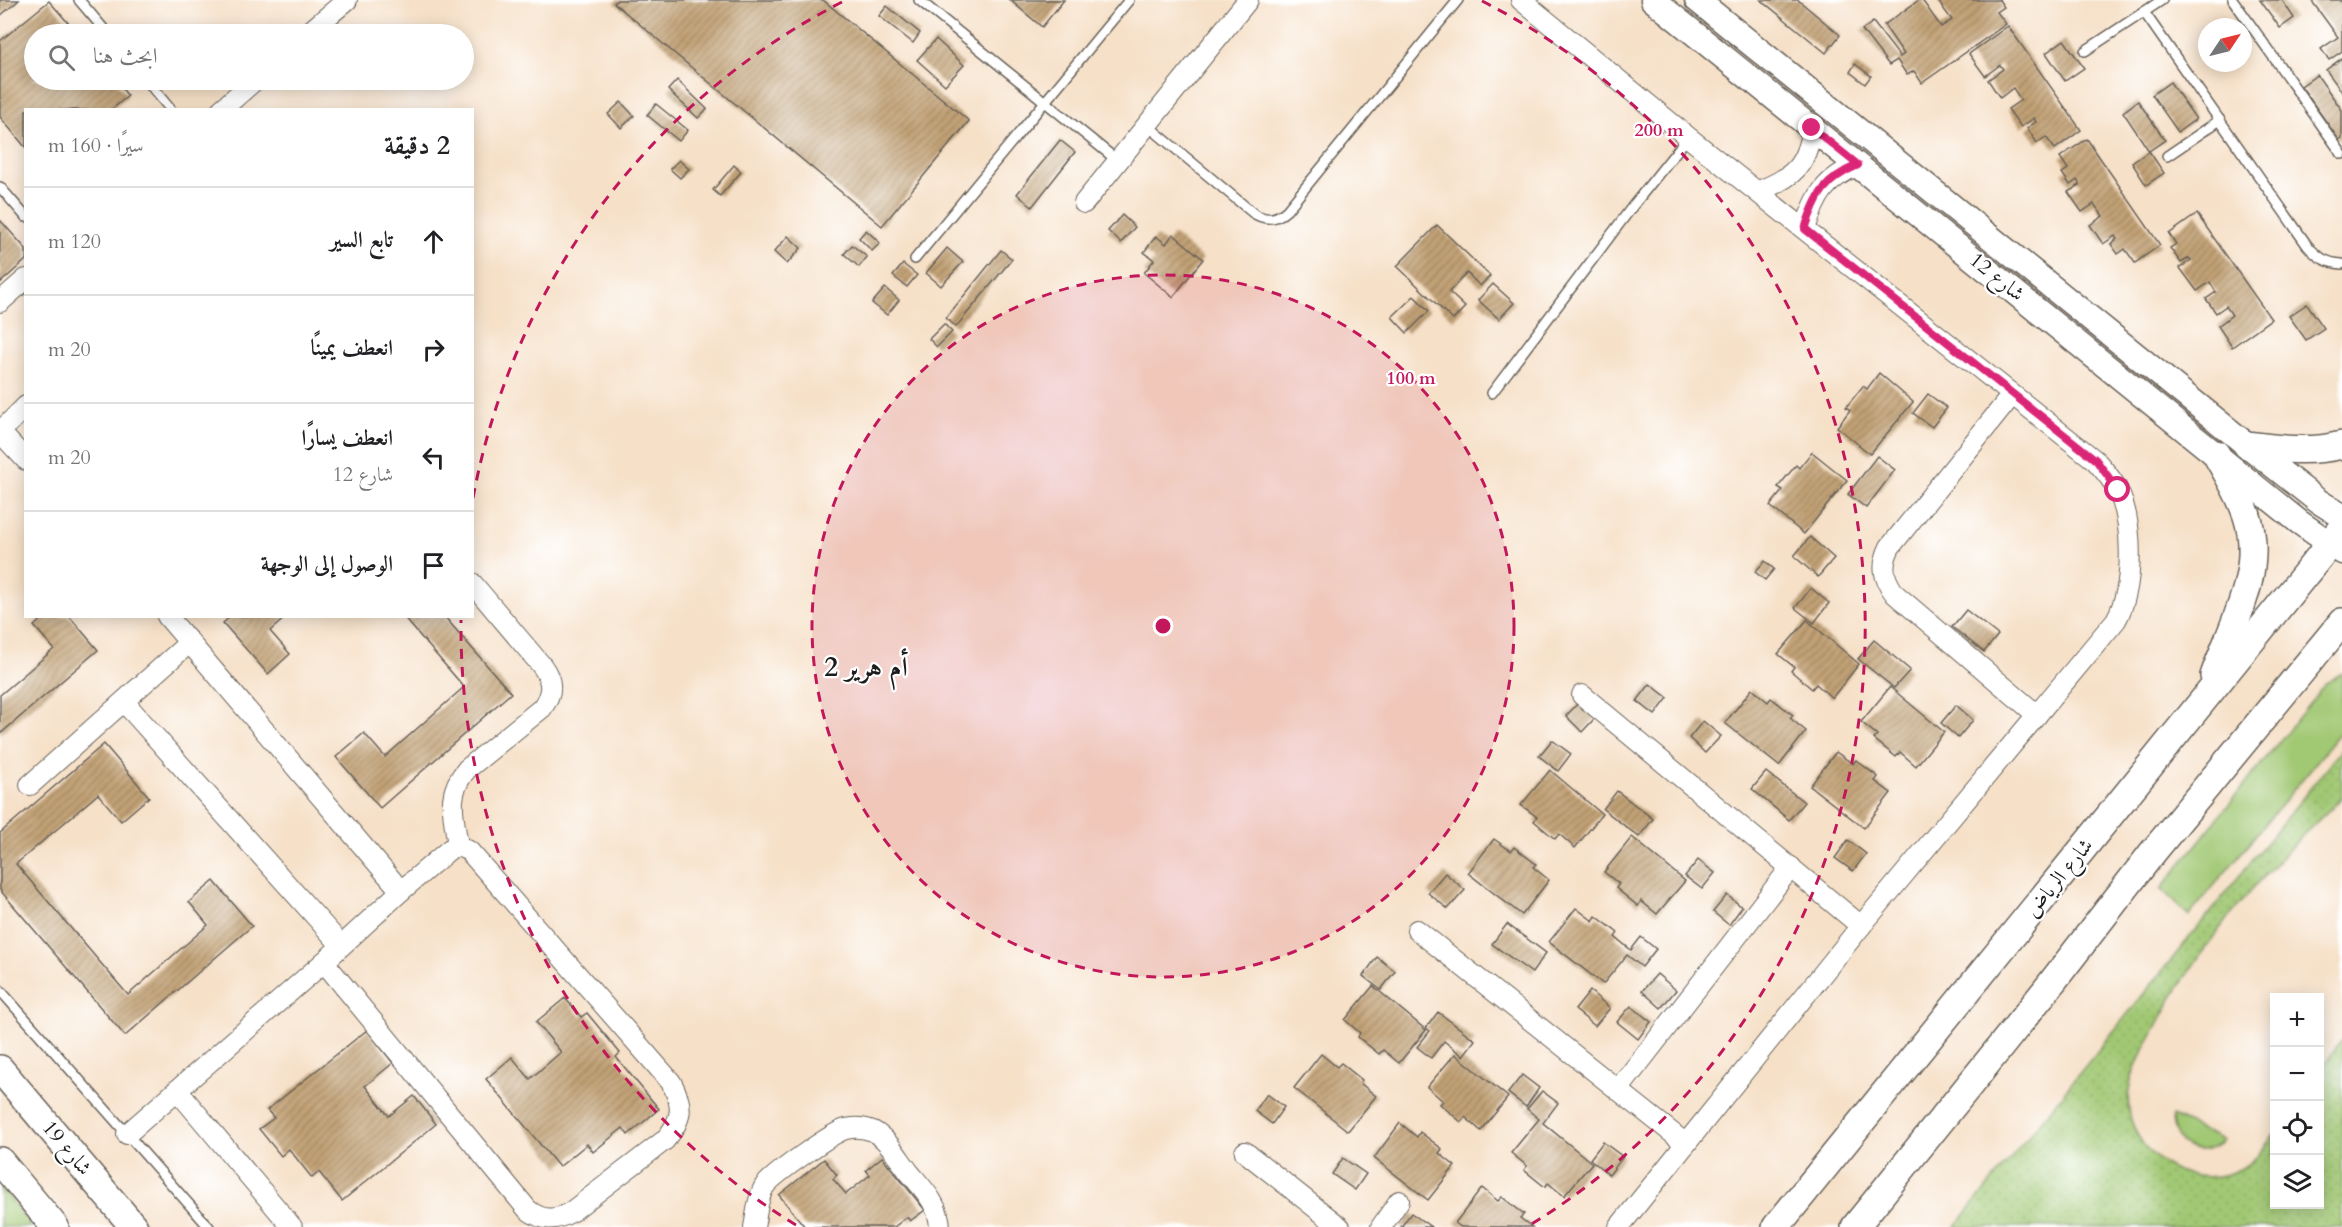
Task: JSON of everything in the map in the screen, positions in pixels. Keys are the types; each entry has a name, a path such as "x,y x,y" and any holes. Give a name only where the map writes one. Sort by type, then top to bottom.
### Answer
{"main road":[{"path":"2247,445 2306,450 2342,445"},
{"path":"2207,696 2229,632 2244,600 2253,547 2248,517 2217,454"},
{"name":"شارع الرياض","path":"1776,1227 2207,696 2335,549"},
{"path":"1855,1227 2046,990 2153,852 2342,622"},
{"path":"2281,696 2342,650"},
{"name":"شارع 19","path":"3,1078 134,1227"},
{"path":"5,1171 55,1227"}],"street":[{"path":"319,24 347,0"},
{"path":"1084,203 1248,0"},
{"path":"1521,0 1688,137 2096,460 2118,490 2128,525 2128,582 2123,608 2116,620 1861,926 1619,1227"},
{"name":"شارع 12","path":"1653,0 2335,549"},
{"name":"شارع 12","path":"1697,0 2247,445 2318,501 2342,516"},
{"path":"223,108 244,90"},
{"path":"1759,191 1778,183 1798,168 1809,147 1812,128"},
{"path":"1805,229 1813,205 1822,189 1843,172 1858,165"},
{"path":"0,302 24,281"},
{"path":"2012,395 1890,547 1884,558 1883,571 1887,584 1895,594 2037,715"},
{"path":"24,408 0,432 24,458"},
{"path":"458,846 452,801 459,778 542,708 549,699 551,687 549,675 474,585"},
{"path":"172,618 401,891"},
{"path":"30,785 125,703 190,642"},
{"path":"1582,695 1861,926"},
{"path":"125,703 341,945"},
{"path":"127,1134 324,962 441,856 458,846"},
{"path":"324,962 528,1210 537,1217 549,1220 560,1218 571,1212 665,1140 675,1128 680,1112 678,1096 671,1082 470,851 458,846"},
{"path":"1618,1090 1791,867"},
{"path":"1417,930 1686,1144"},
{"path":"177,1090 292,1227"},
{"path":"754,1227 759,1199 768,1181 831,1136 844,1129 858,1128 872,1131 884,1140 934,1203 940,1227"},
{"path":"1245,1152 1340,1227"},
{"path":"1381,1227 1400,1202"}],"lane":[{"path":"79,0 99,24"},
{"path":"919,0 1118,161"},
{"path":"915,259 1129,0"},
{"path":"1147,124 1253,213 1267,219 1274,218 1287,210 1458,0"},
{"path":"2085,51 2162,0"},
{"path":"2233,0 2342,153"},
{"path":"2144,12 2316,256 2327,262 2342,264"},
{"path":"154,90 169,108"},
{"path":"2167,156 2220,120"},
{"path":"1492,393 1632,207 1688,137"},
{"path":"0,187 24,215"},
{"path":"0,990 209,1227"}],"green space":[{"path":"2342,673 2342,731 2189,916 2161,889 2326,683"},
{"path":"2342,749 2342,798 2262,878 2193,965 2137,1063 2130,1084 2129,1106 2134,1127 2144,1145 2159,1160 2177,1170 2197,1176 2218,1176 2240,1169 2255,1158 2270,1139 2270,1209 2324,1209 2324,1065 2342,1039 2342,1227 1955,1227"},
{"path":"2172,1116 2223,1140 2205,1149 2188,1148 2177,1136"},
{"path":"0,1189 8,1195 31,1227 0,1227"}],"building":[{"path":"0,0 19,0 0,16"},
{"path":"617,0 823,0 969,121 882,226 614,3"},
{"path":"1010,0 1064,0 1042,27"},
{"path":"1761,0 1798,0 1840,35 1826,53"},
{"path":"1922,0 1941,27 1952,20 1937,0 1999,0 2004,7 1997,12 2006,24 1922,83 1914,71 1907,75 1897,60 1889,65 1862,30 1873,22 1900,57 1904,54 1884,25"},
{"path":"2260,0 2282,0 2294,18 2280,28"},
{"path":"2311,0 2342,0 2342,51 2329,60 2321,49 2338,37"},
{"path":"49,1 69,24 24,24 24,90 123,90 128,96 113,108 24,108 24,146 0,117 0,41"},
{"path":"887,6 920,33 913,43 879,16"},
{"path":"2008,26 2081,130 2055,149 2046,137 2037,143 2027,128 2036,122 2034,118 2021,127 2008,109 2021,100 2013,88 2000,98 1988,80 2003,69 2000,65 1985,76 1969,54"},
{"path":"936,39 964,65 945,85 917,60"},
{"path":"2064,40 2084,68 2065,81 2046,53"},
{"path":"2342,58 2342,92 2326,70"},
{"path":"1855,64 1871,76 1865,84 1850,72"},
{"path":"2317,75 2342,110 2342,138 2339,140 2301,86"},
{"path":"677,80 707,109 698,118 668,90"},
{"path":"2170,82 2196,119 2178,132 2152,95"},
{"path":"2138,101 2165,140 2149,151 2123,112"},
{"path":"621,102 634,116 621,128 608,114"},
{"path":"656,104 688,130 679,141 647,115"},
{"path":"2087,139 2160,245 2135,263 2125,249 2118,254 2111,244 2117,239 2115,236 2103,244 2090,225 2103,216 2094,204 2082,212 2068,192 2080,185 2077,180 2070,185 2062,173 2068,169 2060,157"},
{"path":"1060,140 1075,152 1032,207 1017,194"},
{"path":"2149,151 2164,173 2146,185 2132,163"},
{"path":"679,160 689,169 680,178 670,169"},
{"path":"734,165 741,172 720,196 713,190"},
{"path":"2197,214 2271,319 2232,347 2218,326 2232,315 2226,306 2216,313 2206,299 2216,292 2210,282 2197,291 2180,268 2191,260 2189,258 2181,263 2170,248 2176,244 2169,234"},
{"path":"1122,215 1135,227 1121,243 1108,231"},
{"path":"0,220 24,247 24,262 0,283"},
{"path":"1437,225 1490,276 1480,286 1467,273 1449,292 1465,307 1453,320 1397,266"},
{"path":"866,230 880,243 872,251 859,238"},
{"path":"1173,234 1203,259 1173,297 1144,273 1154,260 1144,252 1156,236 1166,244"},
{"path":"788,236 801,248 787,264 774,252"},
{"path":"852,245 867,257 859,267 844,254"},
{"path":"947,248 963,262 941,286 926,273"},
{"path":"1001,250 1012,259 956,327 946,318"},
{"path":"903,264 917,275 907,287 893,276"},
{"path":"1493,284 1514,303 1499,319 1478,300"},
{"path":"885,288 899,300 887,315 872,303"},
{"path":"1414,296 1429,311 1407,333 1392,317"},
{"path":"2307,304 2324,328 2306,340 2289,316"},
{"path":"944,324 952,332 937,347 929,339"},
{"path":"1879,373 1913,402 1870,454 1837,427 1850,410 1846,407 1863,386 1867,389"},
{"path":"1928,394 1947,408 1932,427 1913,413"},
{"path":"1812,452 1847,480 1804,534 1770,506 1783,490 1778,487 1796,465 1799,468"},
{"path":"1877,456 1895,470 1866,508 1848,494"},
{"path":"1810,537 1834,558 1818,577 1794,556"},
{"path":"1765,561 1774,569 1765,580 1755,572"},
{"path":"1811,588 1829,603 1814,623 1795,608"},
{"path":"1966,610 1998,635 1984,652 1952,627"},
{"path":"43,618 71,618 98,650 0,734 0,695 54,649 34,626"},
{"path":"229,618 285,618 270,631 290,654 268,674 223,623"},
{"path":"405,618 446,618 511,693 380,808 336,757 364,733 385,757 464,687"},
{"path":"1807,620 1859,664 1832,698 1816,684 1812,689 1791,671 1794,667 1778,654"},
{"path":"1874,640 1910,670 1894,688 1858,659"},
{"path":"1650,684 1668,698 1655,715 1637,701"},
{"path":"1890,687 1944,732 1916,766 1900,752 1896,757 1874,739 1877,735 1861,722"},
{"path":"1752,689 1768,702 1771,698 1793,715 1790,718 1806,731 1779,766 1725,723"},
{"path":"1580,701 1596,717 1582,732 1566,716"},
{"path":"1956,705 1973,720 1958,738 1941,723"},
{"path":"1703,721 1721,736 1705,753 1689,738"},
{"path":"1552,740 1571,754 1558,771 1539,756"},
{"path":"104,744 149,797 121,821 98,794 16,864 128,995 208,925 189,902 214,881 252,926 125,1036 0,890 0,833"},
{"path":"1836,752 1853,764 1856,760 1878,777 1875,781 1891,793 1864,828 1810,786"},
{"path":"1550,770 1602,814 1575,848 1559,834 1555,839 1534,821 1537,817 1521,805"},
{"path":"1766,772 1804,802 1789,820 1752,789"},
{"path":"1617,791 1653,819 1639,837 1603,809"},
{"path":"1632,837 1685,881 1657,914 1641,901 1638,906 1616,888 1619,884 1604,872"},
{"path":"1494,839 1511,851 1514,847 1536,864 1533,867 1549,880 1522,915 1468,873"},
{"path":"1848,840 1866,854 1853,871 1835,858"},
{"path":"1698,860 1715,873 1702,889 1685,876"},
{"path":"1445,873 1465,890 1448,909 1428,893"},
{"path":"1727,895 1742,907 1729,925 1713,912"},
{"path":"1576,908 1593,921 1596,916 1618,933 1615,937 1631,950 1641,937 1656,949 1642,967 1627,955 1603,984 1549,942"},
{"path":"1507,924 1546,953 1532,973 1492,944"},
{"path":"1377,957 1395,971 1381,990 1363,976"},
{"path":"1657,974 1676,990 1661,1008 1642,991"},
{"path":"1373,986 1426,1030 1399,1063 1383,1050 1379,1054 1358,1037 1360,1033 1345,1020"},
{"path":"1590,991 1610,1008 1595,1026 1575,1010"},
{"path":"565,998 581,1017 587,1013 620,1053 616,1057 659,1109 628,1135 623,1128 593,1152 587,1144 559,1167 486,1079 512,1057 530,1079 561,1052 536,1022"},
{"path":"1631,1006 1651,1022 1638,1039 1617,1022"},
{"path":"1438,1012 1475,1040 1463,1056 1444,1041 1431,1058 1417,1047 1430,1031 1426,1028"},
{"path":"367,1030 393,1063 365,1086 389,1116 414,1096 436,1124 342,1201 319,1172 312,1178 289,1149 281,1156 259,1129 274,1118 267,1110"},
{"path":"1321,1054 1337,1067 1341,1063 1362,1080 1360,1083 1376,1096 1348,1131 1294,1088"},
{"path":"1455,1054 1508,1097 1481,1131 1465,1117 1461,1122 1440,1104 1443,1101 1427,1087"},
{"path":"1522,1075 1539,1088 1526,1107 1508,1093"},
{"path":"1542,1091 1558,1103 1543,1123 1592,1163 1564,1196 1548,1183 1545,1187 1524,1170 1527,1166 1511,1153 1539,1119 1527,1109"},
{"path":"1267,1094 1284,1107 1272,1124 1255,1111"},
{"path":"1400,1123 1417,1137 1420,1132 1442,1149 1439,1153 1455,1166 1428,1200 1374,1158"},
{"path":"1603,1142 1623,1157 1609,1175 1590,1159"},
{"path":"882,1157 925,1210 910,1221 907,1217 894,1227 805,1227 779,1195 824,1159 837,1175 833,1179 846,1194 870,1175 866,1170"},
{"path":"1343,1158 1366,1174 1355,1190 1332,1174"},
{"path":"1482,1188 1498,1201 1502,1197 1524,1214 1520,1218 1532,1227 1461,1227 1455,1223"},
{"path":"1411,1213 1431,1227 1401,1227"}],"district":[{"name":"أم هرير 2","path":"866,667"}],"route":[{"path":"1812,128 1858,165 1831,180 1822,189 1813,205 1805,229 2096,460 2118,490"}]}
